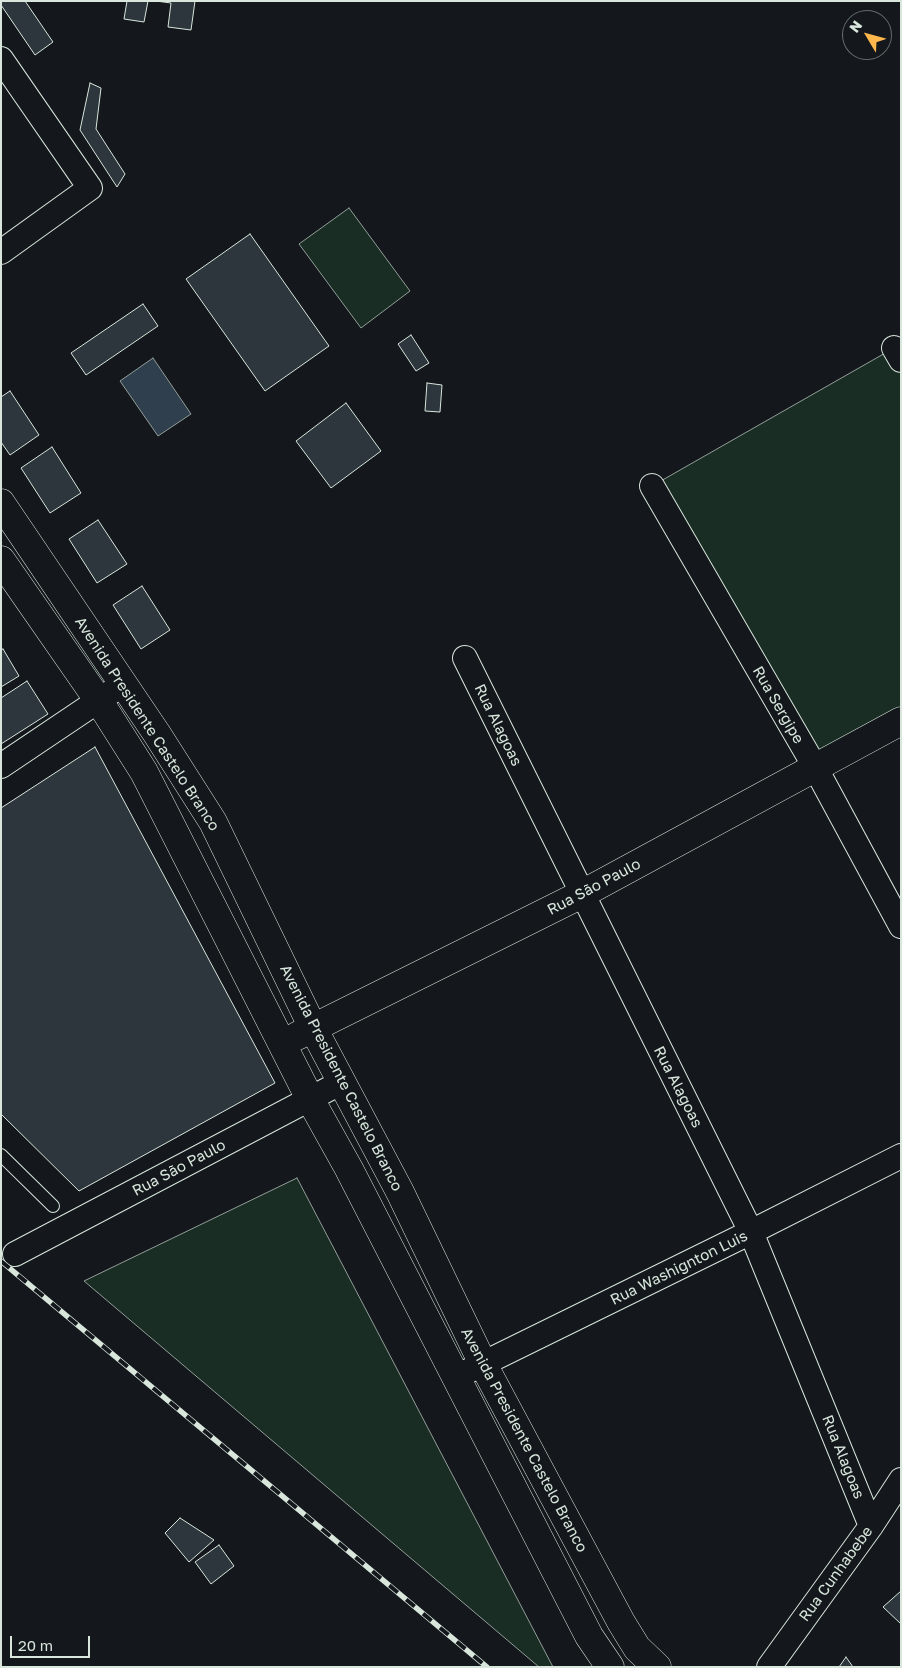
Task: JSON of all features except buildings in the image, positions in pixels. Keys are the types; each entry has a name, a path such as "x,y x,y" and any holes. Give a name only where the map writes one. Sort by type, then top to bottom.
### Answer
{"street":[{"path":"1,58 90,188 1,252"},
{"name":"Rua Sergipe","path":"652,486 815,767 901,926"},
{"name":"Avenida Presidente Castelo Branco","path":"1,503 213,822 313,1028 400,1192 482,1364 621,1622 637,1648 657,1667"},
{"name":"Avenida Presidente Castelo Branco","path":"1,560 98,701 144,772 310,1099 349,1169 588,1636 610,1667"},
{"name":"Rua Alagoas","path":"465,658 751,1232 871,1526"},
{"path":"1,766 122,684"},
{"name":"Rua São Paulo","path":"282,1044 582,894 901,721"},
{"name":"Rua São Paulo","path":"15,1254 342,1082"},
{"name":"Rua Washignton Luis","path":"456,1377 901,1156"},
{"name":"Rua Cunhabebe","path":"769,1667 871,1526 901,1480"},
{"path":"871,1526 901,1515"},
{"path":"562,1583 592,1569"}],"lane":[{"path":"1,1155 53,1206"}],"green space":[{"path":"349,208 410,291 361,328 299,244"},
{"path":"894,348 901,360 901,721 816,768 652,486"},
{"path":"297,1178 553,1667 539,1667 84,1281"}],"water":[{"path":"153,358 191,414 158,436 120,381"}],"railway":[{"path":"1,1261 487,1667"}]}
